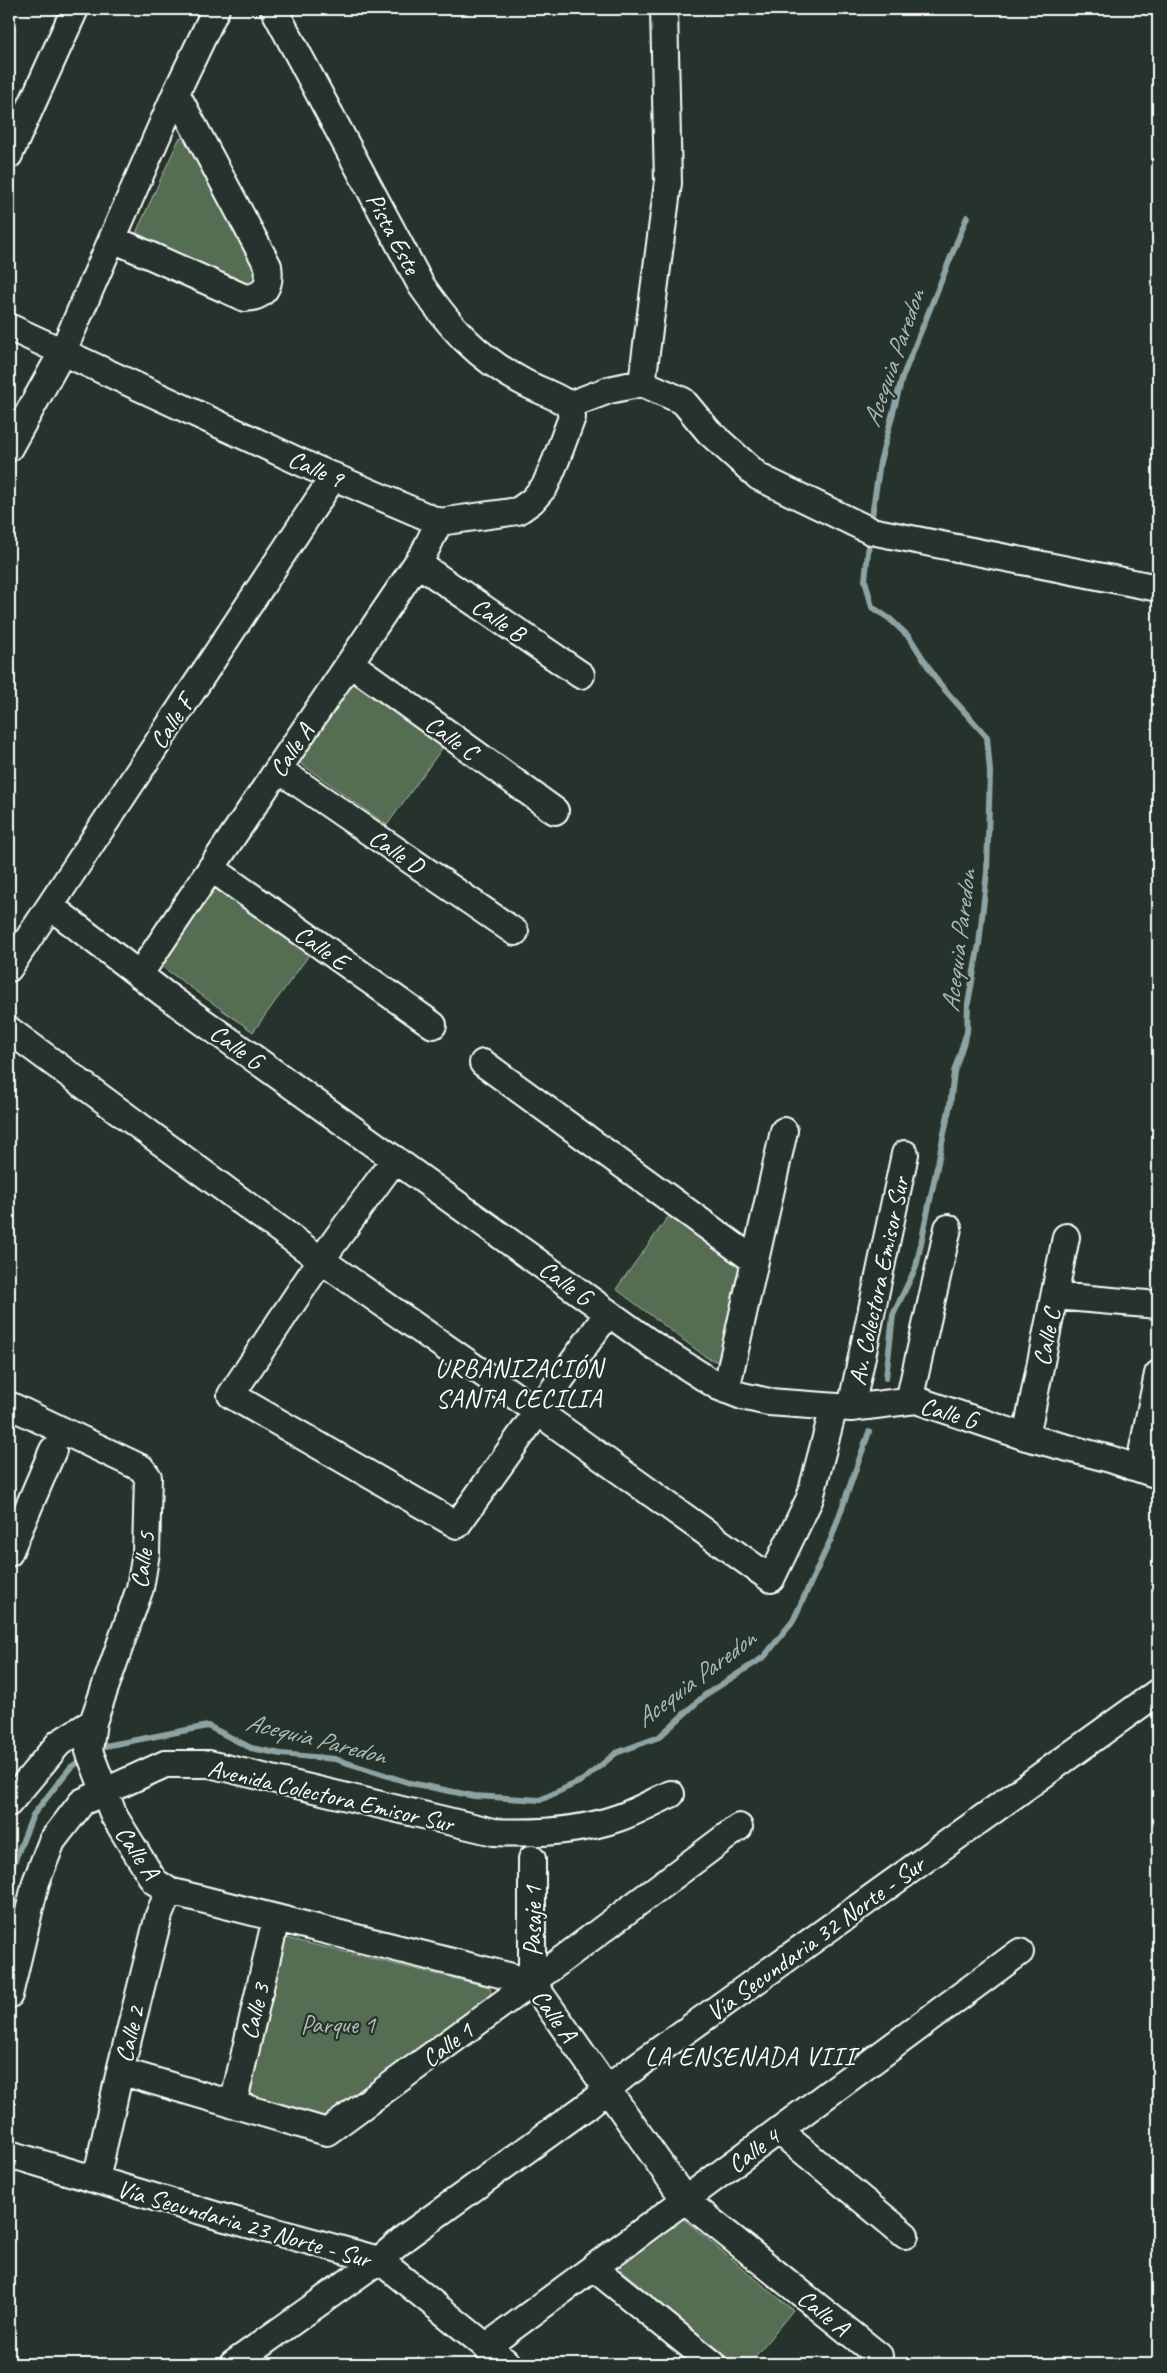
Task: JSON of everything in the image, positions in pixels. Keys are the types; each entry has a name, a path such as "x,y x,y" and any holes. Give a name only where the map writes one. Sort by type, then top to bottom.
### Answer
{"street":[{"path":"9,155 75,9"},
{"path":"9,448 63,351 176,93 216,9"},
{"name":"Pista Este","path":"274,9 421,285 446,321 479,354 525,383 556,396 569,405"},
{"path":"642,383 668,183 664,9"},
{"path":"113,239 244,298 256,298 265,291 270,278 268,266 176,93"},
{"name":"Calle 9","path":"9,327 439,522"},
{"path":"439,522 518,511 532,501 545,486 572,417 569,405 609,390 642,383 683,401 709,432 760,477 871,531 1158,588"},
{"name":"Calle F","path":"9,968 334,476"},
{"name":"Calle A","path":"139,975 417,563 439,522"},
{"name":"Calle B","path":"417,563 581,675"},
{"name":"Calle C","path":"350,663 555,812"},
{"name":"Calle D","path":"278,769 515,932"},
{"name":"Calle E","path":"211,868 433,1025"},
{"name":"Calle G","path":"50,906 139,975 394,1159 691,1371 726,1390 769,1402 843,1407 916,1400 1026,1437 1148,1472"},
{"path":"9,1030 321,1260 538,1412"},
{"path":"483,1063 755,1261"},
{"path":"726,1390 784,1132"},
{"name":"Av. Colectora Emisor Sur","path":"538,1412 770,1579 810,1498 843,1407 905,1154"},
{"path":"394,1159 321,1260 231,1395 457,1525 608,1312"},
{"path":"908,1401 948,1228"},
{"name":"Calle C","path":"1026,1437 1066,1237"},
{"path":"1055,1296 1158,1305"},
{"path":"1148,1472 1158,1374"},
{"name":"Calle 5","path":"9,1405 141,1468 148,1477 146,1553 140,1588 93,1722 90,1750 104,1791"},
{"path":"9,1553 53,1450"},
{"name":"Vía Secundaria 32 Norte - Sur","path":"233,2364 379,2260 407,2236 607,2090 626,2074 1158,1692"},
{"path":"9,1803 59,1743 93,1722"},
{"name":"Avenida Colectora Emisor Sur","path":"9,1995 36,1882 52,1841 82,1802 166,1764 209,1764 494,1832 530,1834 572,1829 617,1819 671,1794"},
{"name":"Calle A","path":"104,1791 114,1816 154,1881 169,1891 532,1982 685,2200 878,2356"},
{"name":"Calle 1","path":"120,2070 327,2132 532,1982 739,1826"},
{"name":"Pasaje 1","path":"532,1859 532,1982"},
{"name":"Calle 2","path":"96,2180 120,2070 159,1915 169,1891"},
{"name":"Calle 3","path":"233,2105 276,1918"},
{"name":"Calle 4","path":"486,2347 1020,1952"},
{"path":"779,2131 905,2235"},
{"name":"Vía Secundaria 23 Norte - Sur","path":"9,2154 379,2260 508,2364"},
{"path":"594,2268 713,2364"}],"green space":[{"path":"192,134 265,279 250,285 136,233 179,139"},
{"path":"352,683 443,747 387,825 297,761"},
{"path":"214,888 309,955 253,1032 161,966"},
{"path":"671,1213 745,1261 725,1355 718,1362 706,1357 616,1289"},
{"name":"Parque 1","path":"286,1938 490,1987 492,1999 327,2121 247,2097"},
{"path":"682,2218 793,2310 749,2364 735,2364 621,2270 620,2265"}],"waterway":[{"name":"Acequia Paredon","path":"872,516 880,462 902,378 967,217"},
{"name":"Acequia Paredon","path":"869,543 865,580 872,607 890,619 910,638 938,682 987,737 990,772 987,872 979,944 968,1003 967,1032 954,1072 950,1105 916,1267 893,1315 886,1378"},
{"name":"Acequia Paredon","path":"105,1746 208,1726 251,1748 281,1754 335,1759 410,1783 474,1796 540,1800 583,1780 616,1753 659,1737 705,1695 764,1657 793,1621 831,1539 869,1432"},
{"name":"Acequia Paredon","path":"9,1882 11,1870 33,1815 70,1768 77,1763"}],"district":[{"name":"URBANIZACIÓN SANTA CECILIA","path":"519,1383"},
{"name":"LA ENSENADA VIII","path":"750,2056"}]}
